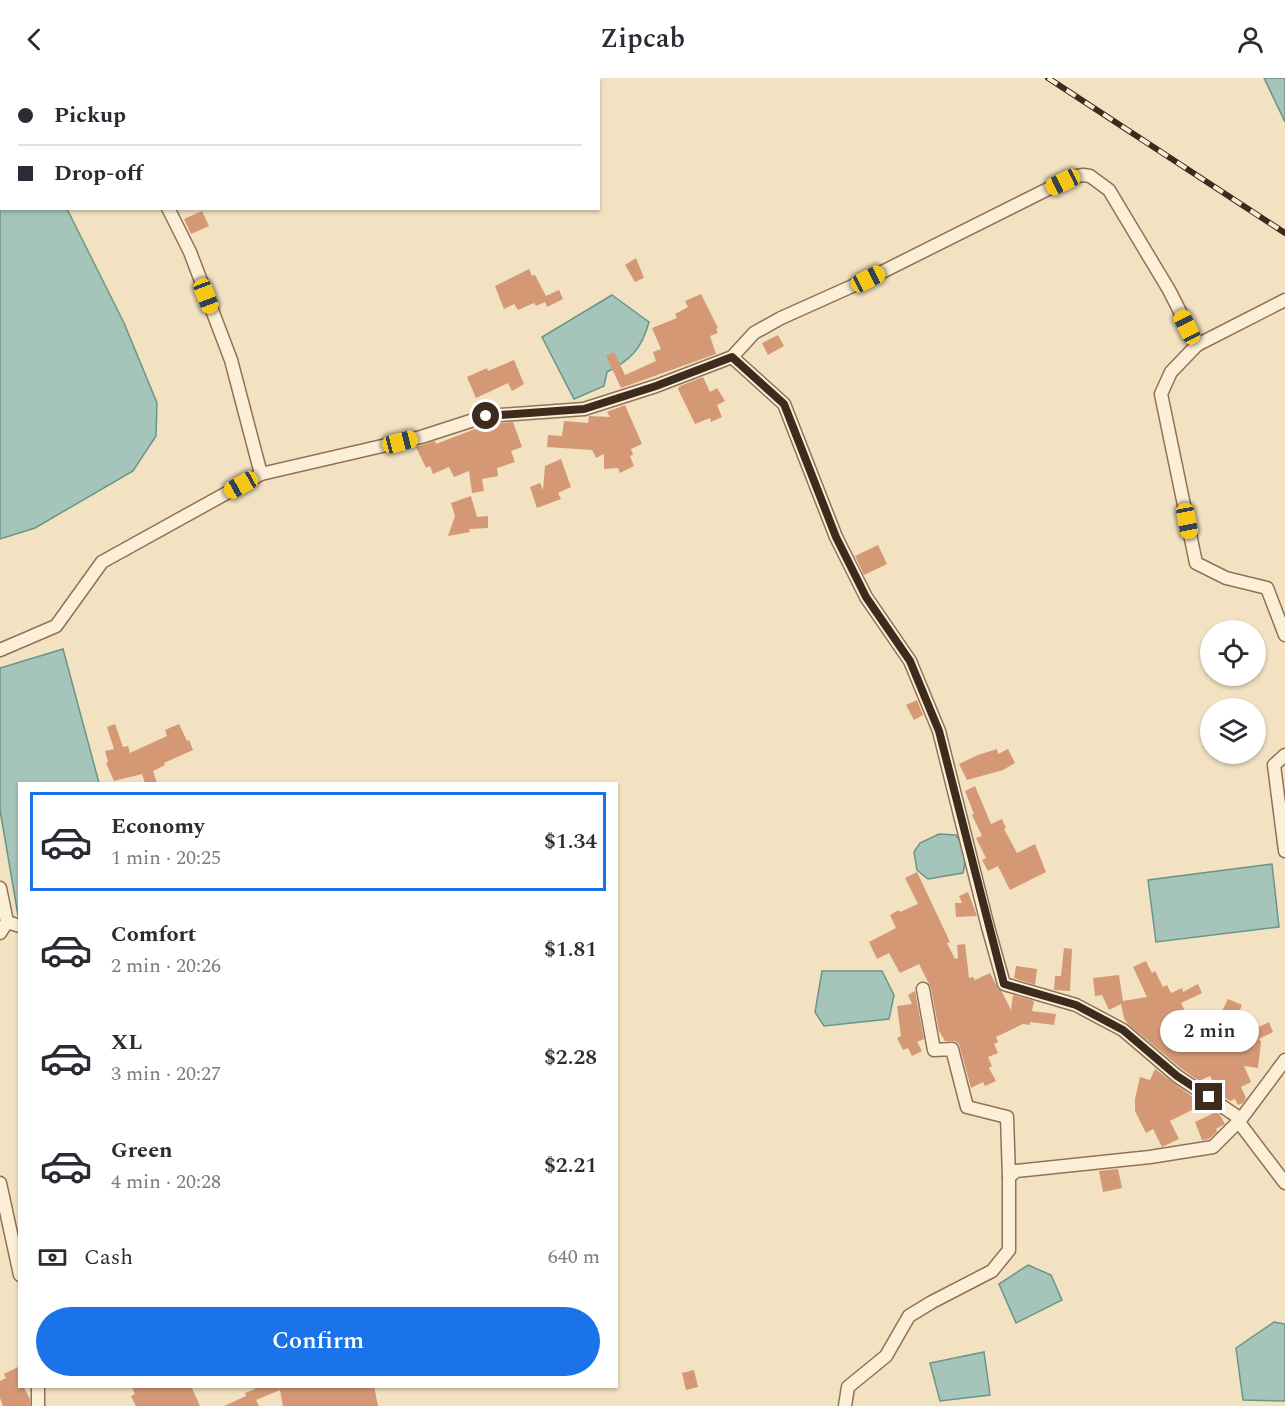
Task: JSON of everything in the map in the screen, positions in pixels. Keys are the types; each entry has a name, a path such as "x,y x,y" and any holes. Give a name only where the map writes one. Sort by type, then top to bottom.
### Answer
{"street":[{"path":"0,650 56,627 102,562 261,474 421,436 486,416 584,409 656,386 732,357 754,333 781,318 868,279 1072,177 1090,176 1109,190 1169,290 1197,345"},
{"path":"169,210 190,252 231,360 261,474"},
{"path":"1285,300 1197,345 1171,372 1161,394 1196,563 1226,578 1267,588 1285,634"},
{"path":"732,357 784,404 836,537 866,597 910,661 939,731 1004,984 1076,1005 1123,1030 1177,1076 1239,1120 1285,1183"},
{"path":"1285,755 1274,765 1285,851"},
{"path":"0,888 9,927"},
{"path":"845,1406 848,1387 886,1356 909,1316 992,1271 1009,1250 1007,1118 967,1107 952,1049 934,1050 923,989"},
{"path":"1008,1178 1016,1171 1150,1157 1213,1147 1239,1120 1285,1060"},
{"path":"0,1183 18,1266"},
{"path":"38,1388 38,1406"}],"water":[{"path":"1264,78 1285,78 1285,122"},
{"path":"0,210 68,210 124,323 157,403 156,436 133,471 35,528 0,539"},
{"path":"612,295 649,322 646,331 639,346 629,358 607,372 604,386 574,399 542,337"},
{"path":"63,649 99,782 18,782 18,915 0,810 0,668"},
{"path":"939,834 956,835 967,853 963,873 928,879 917,870 914,852 920,843"},
{"path":"1272,864 1279,927 1156,942 1148,880"},
{"path":"822,971 882,971 894,995 889,1019 824,1026 815,1012"},
{"path":"1028,1265 1051,1275 1062,1300 1016,1323 999,1284"},
{"path":"1274,1322 1285,1324 1285,1401 1243,1400 1236,1348"},
{"path":"984,1352 990,1395 940,1401 930,1363"}],"building":[{"path":"202,211 209,226 191,234 184,219"},
{"path":"636,258 644,278 635,282 625,265"},
{"path":"529,269 532,276 535,275 546,296 559,290 563,299 547,307 545,302 536,306 534,303 518,310 514,304 504,309 495,286"},
{"path":"701,294 718,328 716,329 718,333 710,336 716,354 621,388 606,356 614,352 625,375 656,361 653,352 661,349 652,328 677,318 675,314 688,307 685,301"},
{"path":"778,335 784,346 768,355 762,343"},
{"path":"514,360 524,384 512,391 508,383 476,398 467,377"},
{"path":"703,377 710,392 717,388 725,401 717,405 722,417 711,422 710,418 695,424 678,389 680,386"},
{"path":"625,405 642,444 631,449 633,455 630,456 634,466 620,473 618,468 604,469 604,454 596,458 592,450 547,447 548,435 562,436 564,421 588,423 589,416 610,417 607,412"},
{"path":"513,422 522,447 511,451 515,462 497,468 498,476 482,479 484,491 472,493 469,471 454,477 449,467 433,474 430,466 426,468 416,447 435,441 436,444 488,424"},
{"path":"561,459 571,487 558,493 561,499 537,508 530,487 540,483 543,490 545,466"},
{"path":"471,496 477,517 488,516 488,528 469,529 470,532 448,536 455,516 451,503"},
{"path":"878,545 887,564 864,575 855,556"},
{"path":"917,700 923,715 914,720 906,705"},
{"path":"115,724 123,747 128,746 130,753 167,736 165,730 179,724 193,750 164,763 165,765 153,771 157,782 145,782 142,774 114,781 106,763 108,762 105,751 114,749 107,727"},
{"path":"997,749 998,754 1008,749 1015,763 1003,770 967,780 959,764"},
{"path":"975,786 991,824 1002,819 1006,828 1004,829 1017,853 1035,844 1046,872 1010,890 998,866 988,871 982,860 986,858 976,838 982,836 972,815 974,814 965,791"},
{"path":"917,872 950,942 947,943 955,959 958,958 957,945 965,944 969,978 973,977 975,980 990,973 1011,1010 1013,995 1034,1001 1032,1011 1056,1014 1054,1025 1030,1022 1030,1025 1023,1024 996,1037 998,1042 994,1044 998,1053 988,1057 992,1066 989,1068 996,1081 985,1086 983,1082 971,1088 959,1044 955,1041 945,1041 939,1031 931,988 919,964 900,973 889,953 877,959 869,942 896,928 890,915 918,904 905,878"},
{"path":"968,892 977,916 956,917 955,903 962,903 959,896"},
{"path":"1064,948 1072,949 1070,991 1054,990 1055,976 1061,976"},
{"path":"1146,961 1152,973 1155,971 1163,987 1167,985 1171,993 1182,988 1183,992 1198,984 1202,993 1181,1003 1198,1038 1214,1031 1215,1017 1219,1017 1228,999 1242,1005 1237,1018 1236,1038 1269,1022 1273,1032 1259,1039 1261,1042 1258,1068 1244,1066 1251,1082 1241,1087 1246,1098 1243,1103 1238,1105 1235,1099 1230,1101 1219,1094 1210,1076 1199,1081 1182,1069 1128,1024 1121,1004 1109,1010 1102,995 1095,996 1093,978 1119,975 1123,1001 1147,997 1133,967"},
{"path":"1016,966 1037,969 1035,985 1014,978"},
{"path":"915,991 924,1039 917,1042 922,1051 912,1056 908,1048 903,1050 897,1038 901,1036 897,1006 912,1004 908,995"},
{"path":"1155,1069 1194,1098 1198,1107 1170,1121 1179,1139 1162,1147 1153,1129 1146,1133 1135,1111 1140,1077 1150,1080"},
{"path":"1216,1112 1225,1124 1216,1129 1217,1132 1209,1139 1202,1140 1195,1122"},
{"path":"1118,1169 1122,1188 1103,1192 1099,1171"},
{"path":"18,1367 18,1388 24,1388 30,1399 30,1406 3,1406 0,1398 0,1381 6,1378 4,1374"},
{"path":"694,1370 698,1387 686,1390 682,1373"},
{"path":"132,1388 192,1388 200,1406 136,1406 131,1396 135,1394"},
{"path":"374,1388 378,1406 283,1406 280,1390 256,1400 259,1406 224,1406 246,1396 245,1393 255,1389"}],"railway":[{"path":"1048,78 1285,233"}],"route":[{"path":"486,416 584,409 656,386 732,357 784,404 836,537 866,597 910,661 939,731 1004,984 1076,1005 1123,1030 1177,1076 1209,1097"}]}
